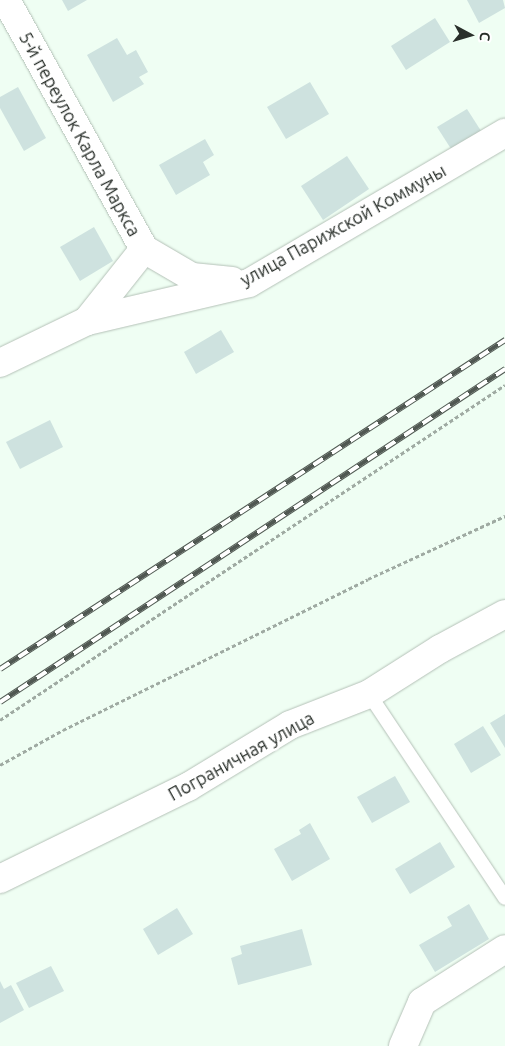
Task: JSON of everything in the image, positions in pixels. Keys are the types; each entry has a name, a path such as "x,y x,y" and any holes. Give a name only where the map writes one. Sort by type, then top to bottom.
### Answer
{"street":[{"name":"5-й переулок Карла Маркса","path":"6,0 144,249 192,277 249,283"},
{"name":"улица Парижской Коммуны","path":"0,363 88,321 249,283 505,133"},
{"name":"улица Парижской Коммуны","path":"88,321 144,249"},
{"name":"Пограничная улица","path":"0,879 188,787 290,725 369,694 440,649 505,614"},
{"path":"402,1046 422,1002 505,949"}],"lane":[{"path":"369,694 505,898"}],"path":[{"path":"0,720 505,385"},
{"path":"0,765 63,730 359,583 505,516"}],"building":[{"path":"62,0 87,0 68,11"},
{"path":"467,0 503,0 505,8 479,23"},
{"path":"435,18 450,42 406,70 391,46"},
{"path":"117,38 127,55 136,50 148,72 139,77 144,84 113,102 87,55"},
{"path":"310,82 329,114 286,139 267,107"},
{"path":"18,87 46,138 24,151 0,108 0,97"},
{"path":"467,109 483,134 453,152 437,127"},
{"path":"205,139 214,155 203,162 210,175 176,195 159,165"},
{"path":"347,156 369,189 323,220 301,186"},
{"path":"94,227 113,261 80,281 60,247"},
{"path":"221,330 234,352 196,374 184,352"},
{"path":"50,420 63,447 20,469 6,442"},
{"path":"505,714 505,748 490,723"},
{"path":"483,726 501,755 471,773 454,744"},
{"path":"395,776 410,802 372,823 357,797"},
{"path":"310,823 330,859 292,881 274,849 301,834 299,830"},
{"path":"440,842 455,867 410,894 395,869"},
{"path":"469,904 489,939 435,972 419,945 452,926 447,917"},
{"path":"177,908 193,934 158,955 143,929"},
{"path":"302,929 312,965 238,985 231,958 242,954 240,946"},
{"path":"51,966 64,991 29,1008 16,983"},
{"path":"0,981 4,989 11,985 24,1010 0,1023"}],"railway":[{"path":"0,669 505,340"},
{"path":"0,702 505,369"}]}
